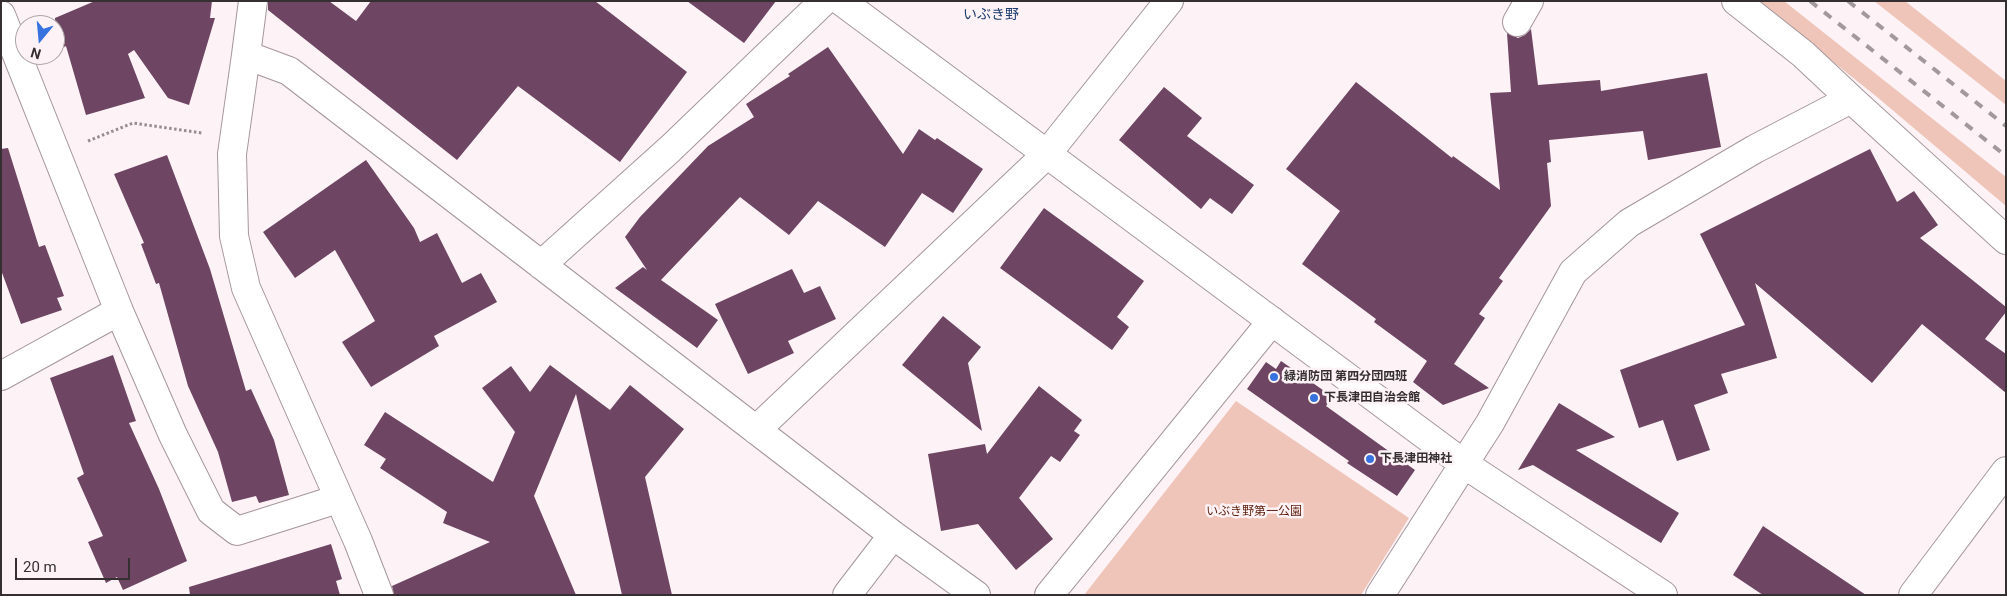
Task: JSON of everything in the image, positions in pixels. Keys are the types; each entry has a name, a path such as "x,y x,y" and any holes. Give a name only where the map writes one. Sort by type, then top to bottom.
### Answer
{"street":[{"path":"253,1 232,154 234,236 246,288 358,541 379,595"},
{"path":"541,265 677,142 824,1"},
{"path":"841,1 1464,464 1662,595"},
{"path":"756,430 1046,155 1169,1"},
{"path":"1736,1 1803,54 2006,240"},
{"path":"1,15 119,311 173,435 211,511 237,530 338,499"},
{"path":"246,55 289,71 893,535 976,595"},
{"path":"1380,595 1490,423 1573,272 1629,223 1755,150 1850,99"},
{"path":"1,376 119,311"},
{"path":"1049,595 1272,322"},
{"path":"1913,595 2006,471"},
{"path":"847,595 893,535"}],"path":[{"path":"98,138 133,123 202,133"}],"green space":[{"path":"1757,1 1784,1 2006,177 2006,206 1877,97"},
{"path":"1874,1 1905,1 2006,81 2006,105"},
{"name":"いぶき野第一公園","path":"1236,401 1409,518 1361,595 1084,595"}],"building":[{"path":"95,1 212,1 210,18 215,18 189,105 168,98 134,50 128,54 145,98 86,115 65,46 65,15 62,15"},
{"path":"268,1 329,1 356,21 371,1 595,1 687,72 620,162 518,86 457,160 268,10"},
{"path":"687,1 776,1 744,43"},
{"path":"1531,29 1538,85 1600,80 1601,91 1707,73 1721,147 1648,160 1643,131 1549,140 1551,162 1547,163 1551,206 1499,278 1503,281 1479,314 1485,318 1454,364 1489,388 1443,405 1413,382 1427,361 1374,322 1376,319 1302,264 1340,211 1286,169 1356,82 1452,158 1453,156 1500,190 1490,93 1511,92 1507,33 1518,38 1525,35"},
{"path":"828,47 903,154 919,129 935,140 937,138 983,169 953,213 922,193 885,247 818,201 789,235 740,197 661,280 718,320 697,348 615,288 643,267 647,270 625,237 640,217 708,146 754,117 746,104 790,76 788,74"},
{"path":"1164,87 1202,118 1187,136 1254,185 1232,214 1210,198 1201,209 1119,140"},
{"path":"8,148 39,247 45,245 64,296 57,298 62,310 21,324 1,270 1,149"},
{"path":"1870,149 1897,202 1914,191 1938,225 1920,238 2006,307 2006,312 1985,339 2006,354 2006,393 1922,324 1872,383 1755,283 1777,358 1721,374 1728,393 1694,405 1710,450 1677,461 1663,420 1639,428 1620,370 1745,325 1700,234"},
{"path":"167,155 210,269 246,391 251,389 274,440 289,495 259,503 256,496 232,502 218,452 188,386 159,283 156,284 141,244 144,243 114,174"},
{"path":"366,160 414,228 420,242 437,233 462,283 481,273 497,302 434,336 439,346 371,387 342,342 375,321 335,250 295,278 263,232"},
{"path":"1044,208 1144,281 1117,317 1129,327 1112,350 1000,268"},
{"path":"792,269 804,293 820,286 836,319 788,341 794,353 748,374 715,304"},
{"path":"943,316 981,347 968,363 982,431 902,365"},
{"path":"113,355 136,421 129,423 159,489 187,561 123,590 117,577 106,583 88,542 103,536 77,478 84,474 50,378"},
{"path":"1281,361 1333,397 1326,406 1415,470 1397,496 1347,463 1349,461 1247,389 1266,362 1276,369"},
{"path":"550,365 610,410 630,385 684,429 645,477 672,595 622,595 576,394 534,496 576,595 394,595 392,586 490,542 443,523 447,512 380,468 386,459 364,445 385,412 493,482 515,432 482,388 511,366 530,392"},
{"path":"1039,386 1082,420 1074,431 1080,435 1060,462 1051,456 1019,498 1053,539 1016,570 978,524 941,531 928,454 985,444 987,454"},
{"path":"1559,403 1615,437 1576,450 1679,513 1661,543 1533,465 1518,470"},
{"path":"1763,526 1866,595 1763,595 1733,575"},
{"path":"331,544 342,579 336,581 340,595 190,595 189,587"}],"railway":[{"path":"1810,1 2006,156"},
{"path":"1848,1 2006,126"}],"place":[{"name":"緑消防団 第四分団四班","path":"1274,377"},
{"name":"下長津田自治会館","path":"1314,398"},
{"name":"下長津田神社","path":"1370,459"}],"district":[{"name":"いぶき野","path":"991,15"}]}
